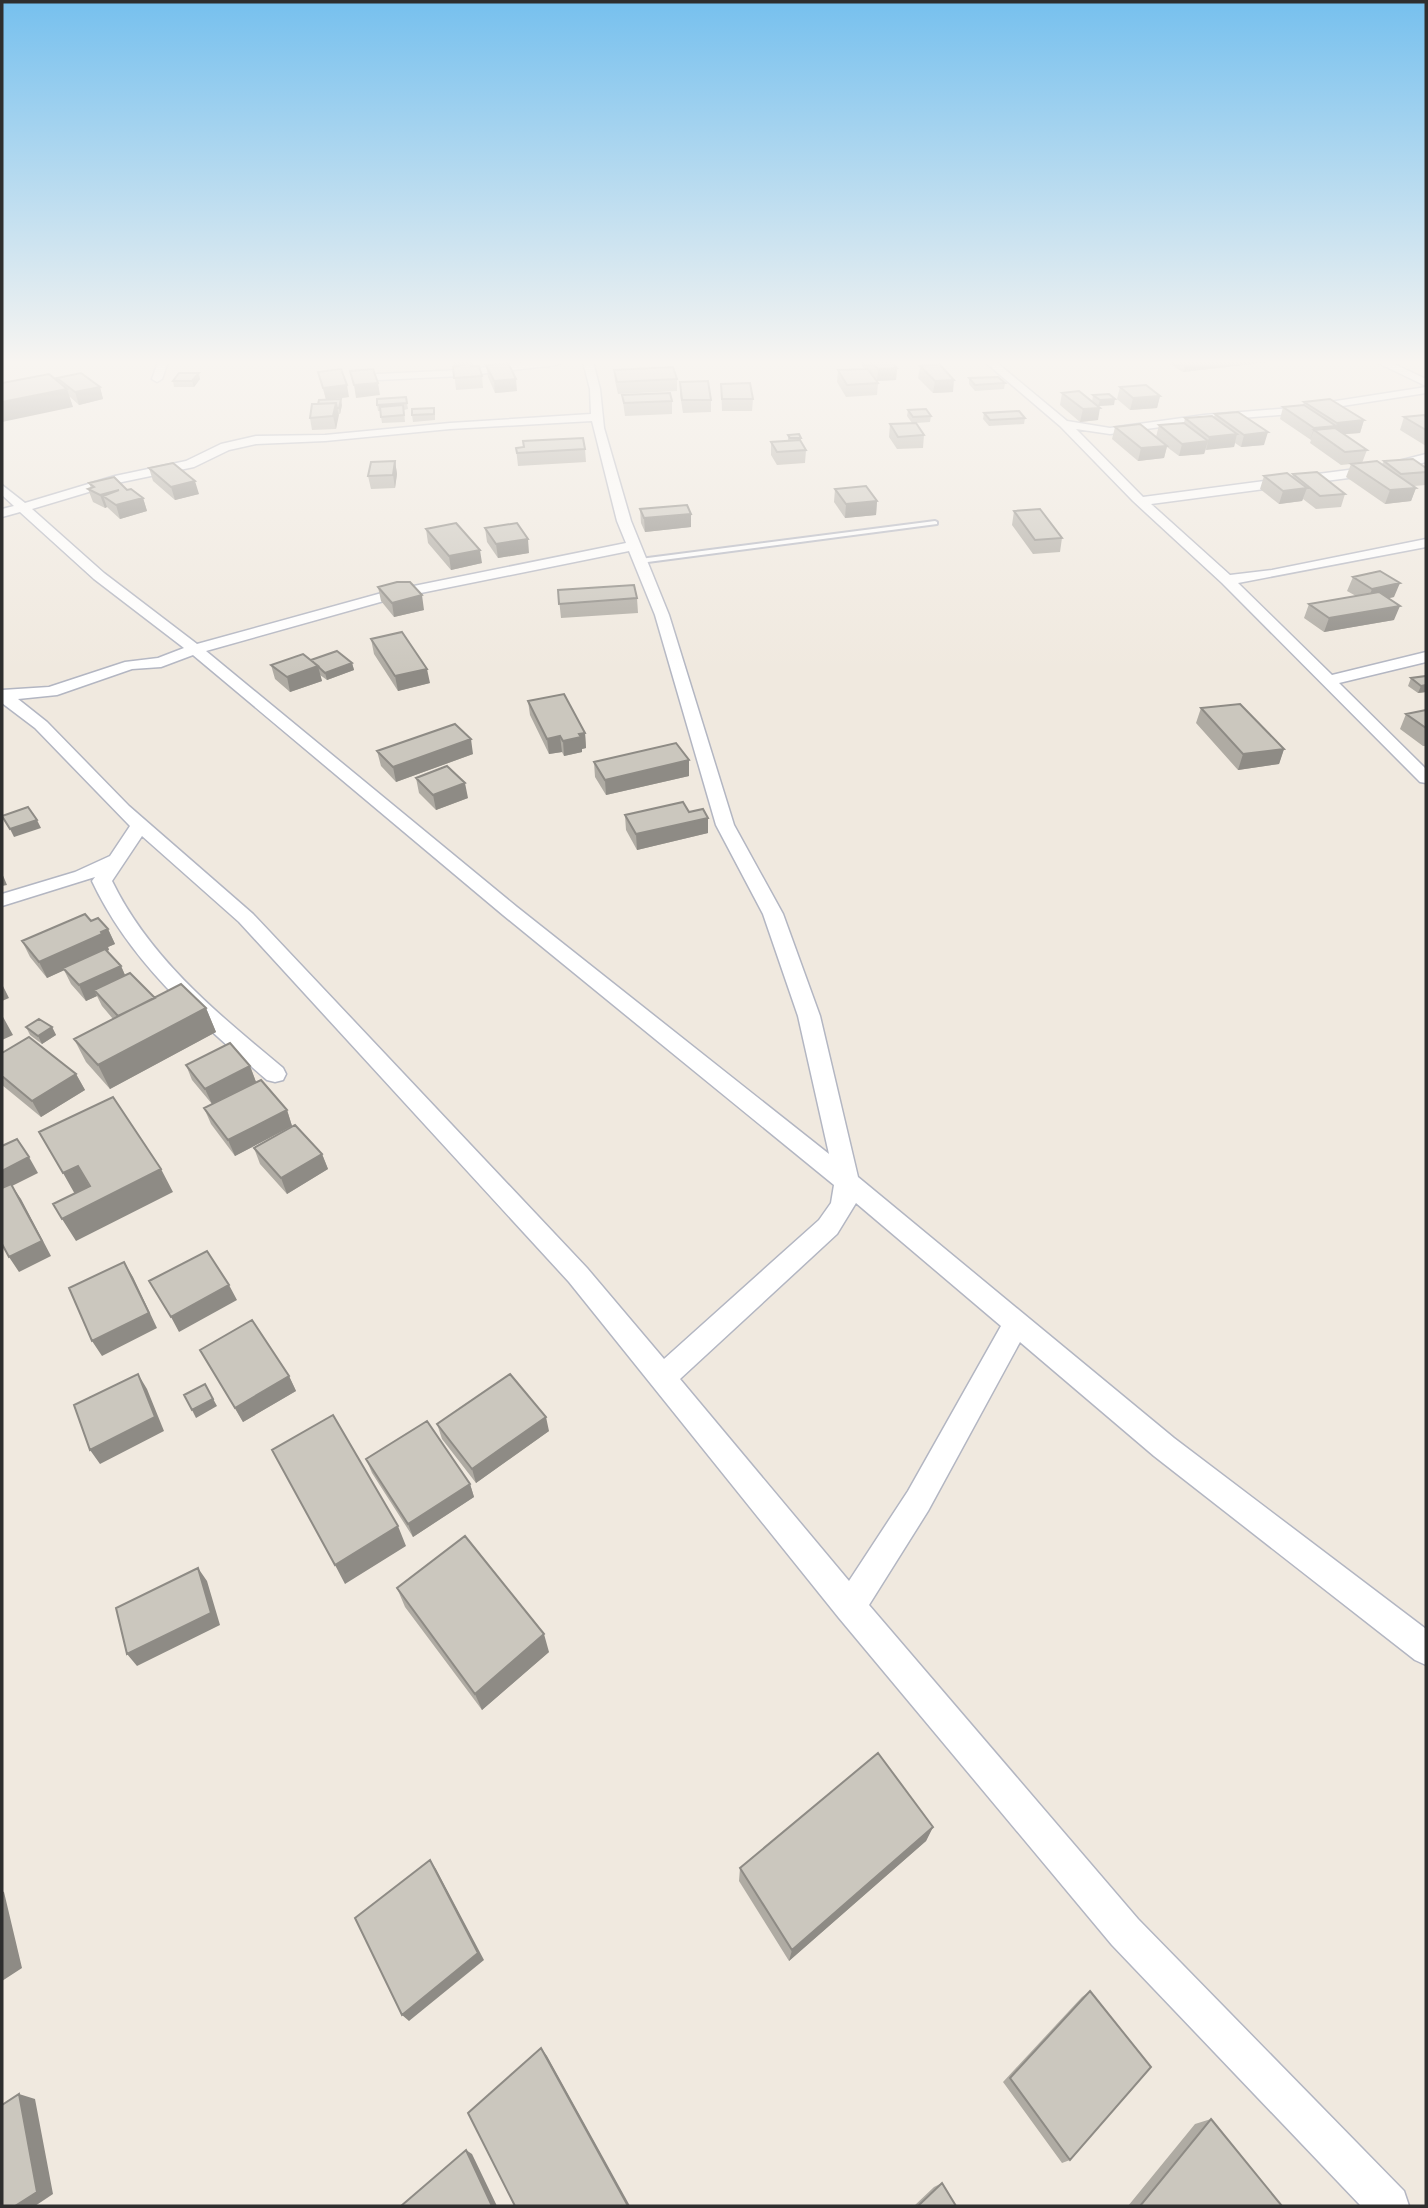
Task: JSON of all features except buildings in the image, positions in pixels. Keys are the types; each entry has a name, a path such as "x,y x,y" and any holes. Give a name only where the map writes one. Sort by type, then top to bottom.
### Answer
{"street":[{"path":"2,513 119,479 185,465"},
{"path":"608,465 624,521 662,615 725,825 773,914 809,1016 847,1182 843,1205 828,1227 663,1378"},
{"path":"1105,465 1227,580 1426,778"},
{"path":"1141,501 1379,470 1398,465"},
{"path":"2,489 99,576 195,649 510,911 847,1182 1164,1447 1426,1649"},
{"path":"1227,580 1272,574 1426,543"},
{"path":"2,695 51,692 130,665 161,662 195,649 389,595 637,553"},
{"path":"1328,681 1426,657"},
{"path":"2,695 41,724 140,825 246,918 578,1275 850,1607 1125,1932 1389,2206"},
{"path":"140,825 102,881 112,908 183,995 275,1074"},
{"path":"2,900 82,876 115,860"},
{"path":"850,1607 918,1501 1016,1324"}],"lane":[{"path":"637,553 935,523"}]}
